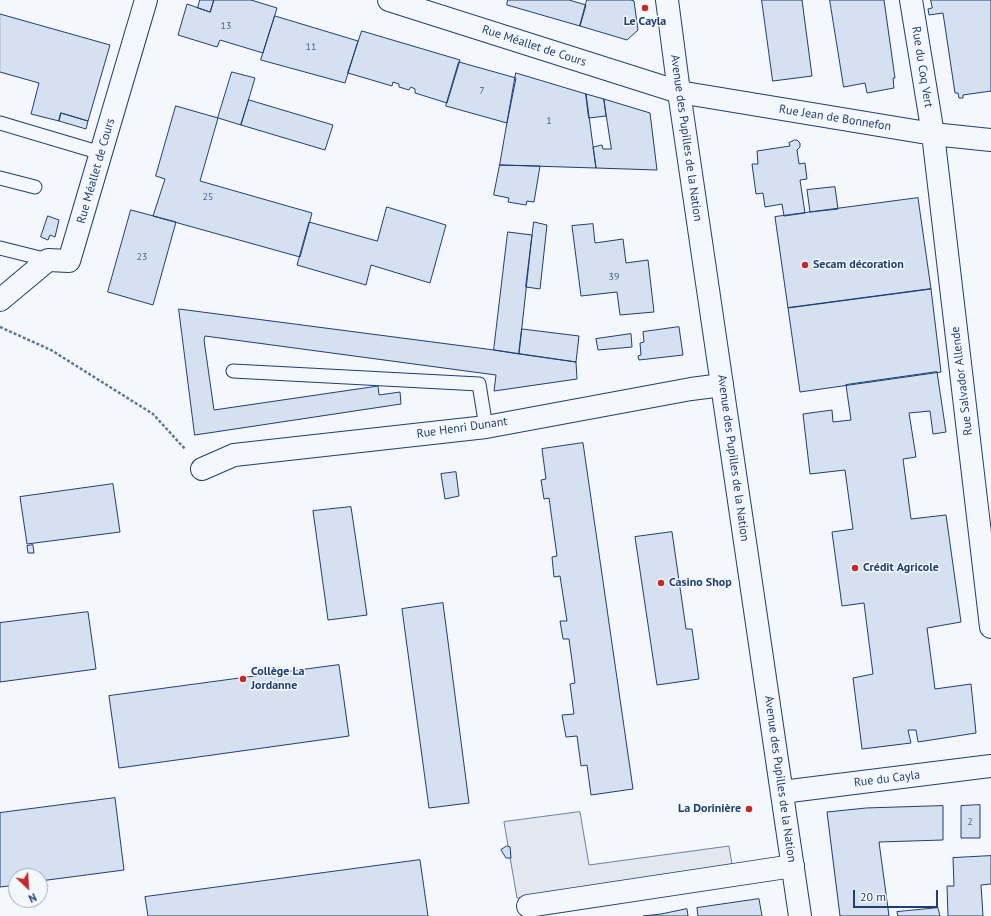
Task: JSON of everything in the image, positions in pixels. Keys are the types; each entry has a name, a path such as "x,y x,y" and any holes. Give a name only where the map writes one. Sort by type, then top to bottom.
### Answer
{"street":[{"name":"Rue Méallet de Cours","path":"48,260 69,261 146,0"},
{"name":"Rue Méallet de Cours","path":"389,0 679,92"},
{"name":"Avenue des Pupilles de la Nation","path":"667,0 679,92 800,916"},
{"name":"Rue du Coq Vert","path":"911,0 933,134"},
{"name":"Rue Jean de Bonnefon","path":"679,92 933,134 991,140"},
{"name":"Rue Salvador Allende","path":"933,134 991,627"},
{"path":"0,300 48,260"},
{"name":"Rue Henri Dunant","path":"202,469 234,455 486,427 691,389 722,385"},
{"name":"Rue du Cayla","path":"782,792 991,766"},
{"path":"528,906 793,866"}],"lane":[{"path":"0,123 101,153"},
{"path":"0,178 35,187"},
{"path":"0,248 48,260"},
{"path":"233,371 479,384 486,427"}],"path":[{"path":"0,327 51,350 153,414 202,469"}],"shaded area":[{"path":"580,812 589,865 729,846 732,865 517,898 504,822"}],"building":[{"path":"200,0 214,0 210,12 198,8"},
{"path":"214,0 251,0 277,8 263,53 220,40 217,47 178,35 187,4 210,12"},
{"path":"508,0 569,0 586,5 580,26 507,5"},
{"path":"587,0 634,1 638,30 627,40 580,26"},
{"path":"762,0 802,0 812,76 773,81"},
{"path":"830,0 884,0 895,78 893,78 894,88 867,93 865,83 844,87"},
{"path":"931,0 991,0 991,91 963,95 963,98 959,98 958,93 955,93 943,13 929,15 928,9 932,8"},
{"path":"0,14 110,45 88,121 61,113 59,121 31,114 39,83 0,72"},
{"path":"275,16 358,41 345,83 261,60"},
{"path":"362,31 460,60 447,103 415,93 415,89 411,87 409,90 399,87 399,84 393,82 392,86 348,73"},
{"path":"459,62 516,78 507,123 446,106"},
{"path":"232,72 255,78 241,125 218,118"},
{"path":"516,73 586,94 596,168 500,165"},
{"path":"586,94 604,99 606,116 589,118"},
{"path":"604,99 650,113 657,170 596,168 593,147 602,145 603,149 611,149"},
{"path":"249,100 333,125 325,150 241,125"},
{"path":"176,106 218,118 200,181 312,213 300,257 153,216 165,179 156,176"},
{"path":"61,113 88,121 86,129 59,121"},
{"path":"795,140 800,143 800,147 797,150 799,164 805,163 807,179 800,180 805,213 784,216 782,204 765,207 763,193 756,194 752,164 758,164 757,151 790,146 789,143"},
{"path":"500,165 540,166 534,202 527,201 526,205 508,202 509,198 494,195"},
{"path":"835,187 838,209 810,212 807,190"},
{"path":"918,198 931,289 788,308 775,217"},
{"path":"387,207 446,225 430,283 371,265 366,285 297,265 309,222 377,241"},
{"path":"131,210 176,222 153,305 108,292"},
{"path":"48,216 59,220 55,237 50,235 48,240 41,237"},
{"path":"534,222 547,225 540,289 526,287"},
{"path":"593,224 595,243 623,239 626,263 648,260 654,312 620,315 617,292 581,296 572,226"},
{"path":"508,232 532,235 519,354 494,350"},
{"path":"931,289 941,372 800,392 788,308"},
{"path":"179,309 576,362 577,379 494,391 496,375 205,336 204,340 214,410 378,386 379,395 400,392 401,404 195,435"},
{"path":"679,327 683,355 639,360 638,356 641,355 640,343 644,342 643,332"},
{"path":"522,329 579,336 576,362 519,354"},
{"path":"631,334 632,347 598,350 596,339"},
{"path":"937,372 946,432 933,434 930,411 909,413 916,457 903,459 911,519 946,515 961,622 927,628 935,689 971,684 976,733 918,742 916,730 908,730 911,743 862,749 853,678 873,674 864,603 842,606 832,532 853,529 845,470 810,474 803,414 832,410 833,422 851,420 846,385"},
{"path":"583,443 633,789 591,795 587,765 581,766 577,736 566,737 562,715 574,714 570,684 575,683 569,639 563,639 560,621 567,621 560,576 554,577 552,557 557,556 549,498 544,499 541,480 546,479 542,449"},
{"path":"456,472 459,496 445,499 441,474"},
{"path":"113,484 120,532 27,544 20,497"},
{"path":"351,507 367,615 328,620 313,511"},
{"name":"Casino Shop","path":"672,532 686,629 692,629 699,679 657,685 635,537"},
{"path":"33,545 34,553 28,553 27,546"},
{"path":"443,603 469,803 429,808 402,609"},
{"path":"88,612 96,669 0,682 0,623"},
{"path":"339,665 349,736 119,768 109,696"},
{"path":"115,798 124,870 48,880 48,868 8,868 8,886 0,887 0,813"},
{"path":"980,805 980,838 961,838 961,806"},
{"path":"943,806 943,840 879,842 889,916 840,916 827,812 866,808"},
{"path":"507,846 510,847 511,858 506,858 501,850"},
{"path":"991,856 991,884 981,885 983,916 948,916 947,886 954,886 953,858"},
{"path":"420,860 428,916 148,916 145,897"},
{"path":"759,899 762,916 698,916 697,908"},
{"path":"938,908 940,916 898,916 897,912"},
{"path":"687,909 688,916 643,916 661,914"}],"place":[{"name":"Le Cayla","path":"645,8"},
{"name":"Secam décoration","path":"805,265"},
{"name":"Crédit Agricole","path":"855,568"},
{"name":"Casino Shop","path":"661,583"},
{"name":"Collège La Jordanne","path":"243,679"},
{"name":"La Dorinière","path":"749,809"}]}
